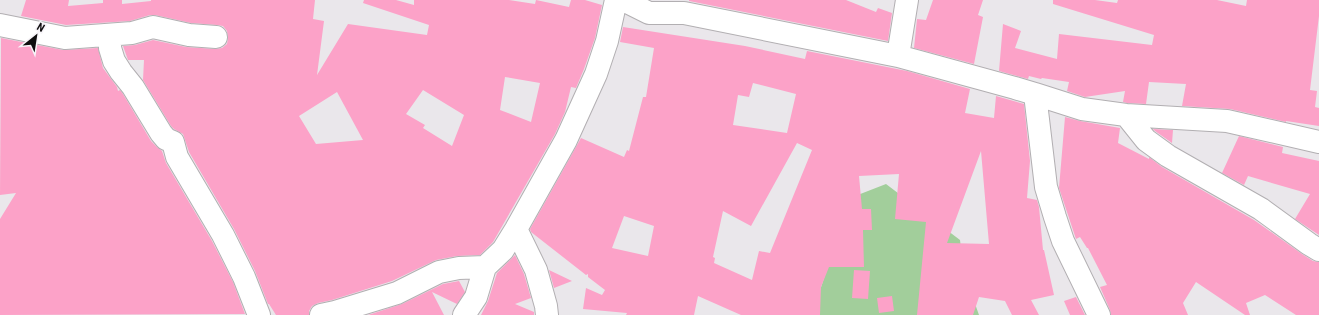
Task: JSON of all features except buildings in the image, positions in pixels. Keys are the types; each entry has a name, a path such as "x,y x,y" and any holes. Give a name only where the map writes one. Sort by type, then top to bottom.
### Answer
{"street":[{"path":"464,315 476,297 485,268 503,250 516,230 566,140 596,74 607,41 616,0"},
{"path":"623,0 649,13 684,13 898,56 1015,88 1082,110 1126,115 1226,121 1319,142"},
{"path":"898,56 907,0"},
{"path":"0,25 65,38 110,36 132,33 153,27 189,34 216,37"},
{"path":"110,36 114,61 120,72 133,87 166,139 173,142 178,157 230,249 259,315"},
{"path":"1035,94 1048,194 1062,241 1099,315"},
{"path":"1126,115 1146,140 1168,156 1261,209 1319,250"},
{"path":"516,230 536,270 547,315"},
{"path":"322,315 397,294 439,272 459,268 485,268"}],"green space":[{"path":"886,184 960,240 964,273 979,315 812,315 850,198"}]}
